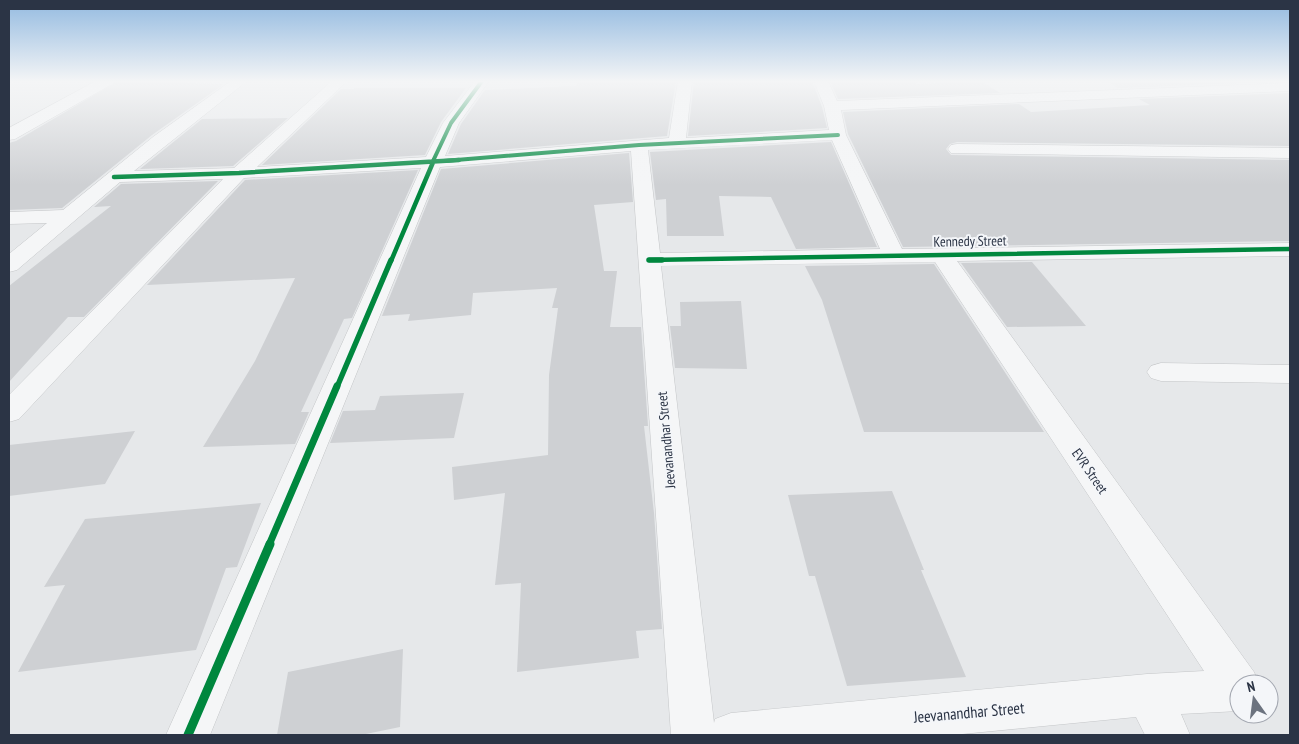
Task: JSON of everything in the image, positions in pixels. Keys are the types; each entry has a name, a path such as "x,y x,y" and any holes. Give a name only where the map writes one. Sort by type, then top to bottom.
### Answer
{"street":[{"path":"9,135 44,116"},
{"path":"9,265 114,177 193,116"},
{"path":"9,412 238,173 302,116"},
{"path":"188,735 433,162 457,116"},
{"path":"677,143 681,116"},
{"path":"834,116 838,135 894,255"},
{"path":"114,177 238,173 433,162 639,145 838,135"},
{"name":"Jeevanandhar Street","path":"639,145 694,735"},
{"path":"957,149 1211,150 1290,153"},
{"path":"9,218 66,216"},
{"name":"Kennedy Street","path":"649,260 1290,250"},
{"name":"EVR Street","path":"941,254 1229,674"},
{"path":"1161,372 1290,374"},
{"name":"EVR Street","path":"1147,695 1229,689"},
{"path":"1147,695 1168,735"},
{"name":"Jeevanandhar Street","path":"731,735 1147,695"}],"building":[{"path":"59,116 179,116 152,135 62,208 9,210 9,143 16,141"},
{"path":"313,116 446,116 425,155 262,165"},
{"path":"467,116 670,116 667,136 448,154 461,124"},
{"path":"690,116 824,116 827,128 688,136"},
{"path":"844,116 1290,116 1290,146 957,142 950,144 946,149 951,155 1290,160 1290,241 903,247 848,134"},
{"path":"288,118 233,166 140,169 202,119"},
{"path":"831,142 877,247 796,249 771,197 719,196 724,236 667,236 666,199 656,200 650,152"},
{"path":"629,153 633,202 594,205 604,271 617,271 610,327 641,327 648,426 644,426 654,513 662,629 636,631 639,658 517,672 521,583 495,585 505,493 454,500 452,467 548,455 549,375 558,308 552,308 557,288 473,293 471,315 408,321 410,314 382,316 441,169"},
{"path":"418,170 352,318 344,319 301,412 309,412 295,444 203,447 255,361 295,278 147,285 245,180"},
{"path":"218,181 84,317 68,317 9,382 9,286 111,206 94,207 121,184"},
{"path":"1032,262 1086,326 1007,327 961,263"},
{"path":"934,264 1044,432 864,432 822,300 805,266"},
{"path":"741,301 747,369 675,368 670,326 681,326 680,302"},
{"path":"464,393 454,438 330,443 343,411 375,410 380,396"},
{"path":"135,431 105,484 9,496 9,445"},
{"path":"892,491 924,570 921,570 966,677 847,686 815,576 809,576 788,495"},
{"path":"261,503 237,567 226,568 196,650 18,672 65,585 44,587 85,519"},
{"path":"403,649 400,727 361,735 277,735 288,672"}],"cycle path":[{"path":"188,735 433,162 451,123 456,116"},
{"path":"114,177 239,173 433,162 639,145 838,135"},
{"path":"649,260 1290,249"}]}
